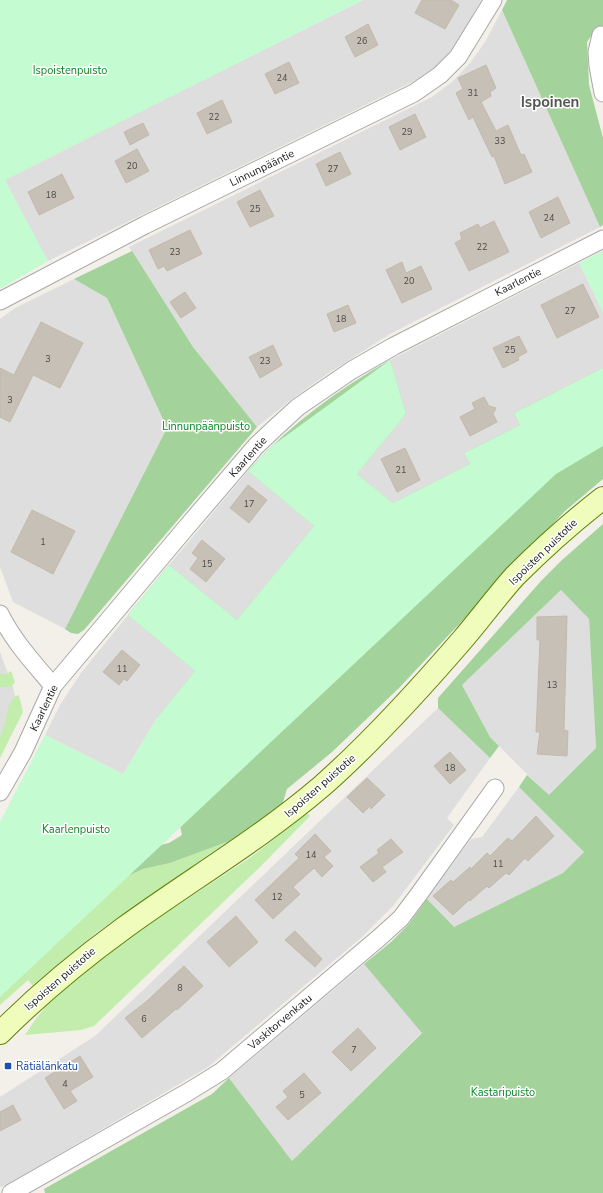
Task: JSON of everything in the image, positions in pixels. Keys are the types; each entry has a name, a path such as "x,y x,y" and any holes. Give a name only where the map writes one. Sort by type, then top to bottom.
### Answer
{"main road":[{"name":"Ispoisten puistotie","path":"0,1033 88,955 126,927 273,826 323,785 364,747 402,708 514,578 563,530 603,498"}],"street":[{"name":"Linnunpääntie","path":"0,301 145,225 414,93 440,75 458,57 493,0"},
{"path":"601,35 597,52 603,94"},
{"name":"Kaarlentie","path":"0,792 23,752 53,686 184,529 256,446 298,407 352,370 394,346 603,239"},
{"path":"0,614 8,630 22,651 53,686"},
{"name":"Vaskitorvenkatu","path":"11,1193 222,1071 401,918 495,788"}],"shaded area":[{"path":"363,0 481,0 464,31 448,54 437,66 418,79 48,261 4,180"},
{"path":"502,10 600,227 390,334 327,374 257,427 193,347 129,247 432,97 452,82 470,63 485,42"},
{"path":"579,263 603,312 603,368 515,413 520,425 465,453 470,464 393,503 357,474 406,414 390,360"},
{"path":"74,279 107,298 167,428 65,629 13,602 0,567 0,319 15,308"},
{"path":"248,471 314,526 237,620 169,565"},
{"path":"561,590 589,619 596,748 549,796 490,737 462,685"},
{"path":"128,615 195,671 157,718 123,774 45,735 60,705 81,673"},
{"path":"0,652 13,687 17,705 0,757"},
{"path":"438,708 490,758 447,818 454,825 393,906 362,937 208,1067 7,1185 0,1187 0,1097 95,1036"},
{"path":"519,787 584,852 563,873 454,928 427,899 471,839 482,837"},
{"path":"364,964 422,1032 292,1161 229,1078"}],"green space":[{"name":"Ispoistenpuisto","path":"0,0 363,0 5,180 48,261 0,289"},
{"path":"507,0 603,0 603,28 596,29 587,42 589,85 603,138 603,225 600,227 502,10"},
{"name":"Linnunpäänpuisto","path":"132,251 193,347 257,427 84,630 78,634 71,633 65,629 167,428 107,298 74,279"},
{"path":"603,251 603,312 579,263"},
{"name":"Kaarlenpuisto","path":"390,360 406,414 357,474 393,503 470,464 464,453 520,425 514,413 603,368 603,479 565,511 399,688 332,752 287,789 282,805 235,839 170,863 143,869 94,892 144,849 169,843 182,835 157,718 195,671 128,615 169,565 237,620 314,526 248,471 280,439 314,410 332,396"},
{"name":"Kaarlenpuisto","path":"390,360 406,414 357,474 393,503 470,464 464,453 520,425 514,413 603,368 603,446 556,474 0,997 0,822 45,735 123,774 157,718 195,671 128,615 169,565 237,620 314,526 248,471 272,446"},
{"name":"Kastaripuisto","path":"603,524 603,1193 45,1193 44,1189 212,1094 229,1078 292,1161 422,1033 364,964 391,942 409,924 427,899 454,927 563,873 584,852 519,787 527,775 549,795 596,748 589,619 561,590 462,685 490,737 499,746 490,758 438,708 438,698 541,581 562,560"},
{"path":"11,671 15,682 11,687 0,687 0,673 5,675"},
{"path":"19,695 23,712 0,758 0,736 5,723 8,707 14,697"},
{"path":"307,813 310,816 261,866 94,1026 81,1030 25,1035 51,1000 72,981 140,930 251,857"},
{"path":"0,829 95,892 143,869 170,863 235,839 97,932 33,986 28,980 0,1005"}],"building":[{"path":"422,0 451,0 459,5 445,29 415,13"},
{"path":"368,24 378,45 355,57 345,37"},
{"path":"289,62 299,83 275,94 265,74"},
{"path":"486,65 496,88 490,92 491,96 481,102 496,131 508,125 521,155 524,154 532,172 505,184 494,156 492,157 473,117 469,120 456,93 463,89 458,78"},
{"path":"222,100 232,122 207,134 197,113"},
{"path":"415,114 426,137 400,150 389,127"},
{"path":"143,123 149,135 130,145 124,132"},
{"path":"137,149 149,171 126,183 115,161"},
{"path":"340,152 351,174 326,186 316,164"},
{"path":"62,174 74,198 39,215 28,192"},
{"path":"260,190 274,216 250,227 237,202"},
{"path":"558,197 570,223 541,238 529,212"},
{"path":"494,221 509,252 469,271 455,243 462,239 460,233 478,224 480,228"},
{"path":"190,230 202,254 167,271 164,266 158,269 149,250"},
{"path":"402,262 406,273 421,266 432,289 402,303 386,270"},
{"path":"583,284 599,317 557,338 541,305"},
{"path":"185,292 196,308 181,318 170,302"},
{"path":"348,305 356,323 334,332 327,314"},
{"path":"41,322 83,343 60,388 33,375 10,422 0,417 0,368 14,375"},
{"path":"519,336 527,352 518,357 519,360 503,368 493,348"},
{"path":"273,345 282,365 260,378 249,357"},
{"path":"484,397 489,406 496,408 493,414 497,422 470,436 460,417 475,409 472,403"},
{"path":"405,448 420,480 397,492 381,459"},
{"path":"248,485 267,500 249,523 230,508"},
{"path":"32,510 75,531 53,574 11,552"},
{"path":"202,540 225,559 206,582 190,569 198,558 192,553"},
{"path":"567,616 564,730 568,731 567,756 537,754 540,732 536,732 540,640 537,640 537,617"},
{"path":"122,650 140,665 127,681 124,679 119,685 103,672"},
{"path":"450,752 466,770 450,784 434,766"},
{"path":"367,778 385,795 371,809 370,806 363,813 347,797"},
{"path":"536,816 554,836 528,861 525,858 509,875 506,873 489,888 487,886 453,915 433,896 451,880 453,882 470,867 471,869 487,853 490,856 508,838 512,841"},
{"path":"315,834 331,851 324,857 333,866 322,877 314,868 293,887 300,894 273,919 255,900 299,858 295,854"},
{"path":"391,839 403,852 382,867 386,872 373,882 360,867 379,853 377,850"},
{"path":"236,916 258,942 229,967 207,942"},
{"path":"295,931 322,959 315,967 285,940"},
{"path":"184,966 203,986 177,1010 176,1009 142,1038 125,1018 147,1001"},
{"path":"358,1028 376,1048 351,1071 332,1052"},
{"path":"80,1056 93,1077 70,1091 77,1101 64,1109 45,1078"},
{"path":"304,1073 321,1093 288,1120 276,1107 288,1097 283,1091"},
{"path":"13,1105 21,1120 0,1131 0,1112"}],"place":[{"name":"Rätiälänkatu","path":"8,1066"}],"district":[{"name":"Ispoinen","path":"550,102"}]}
